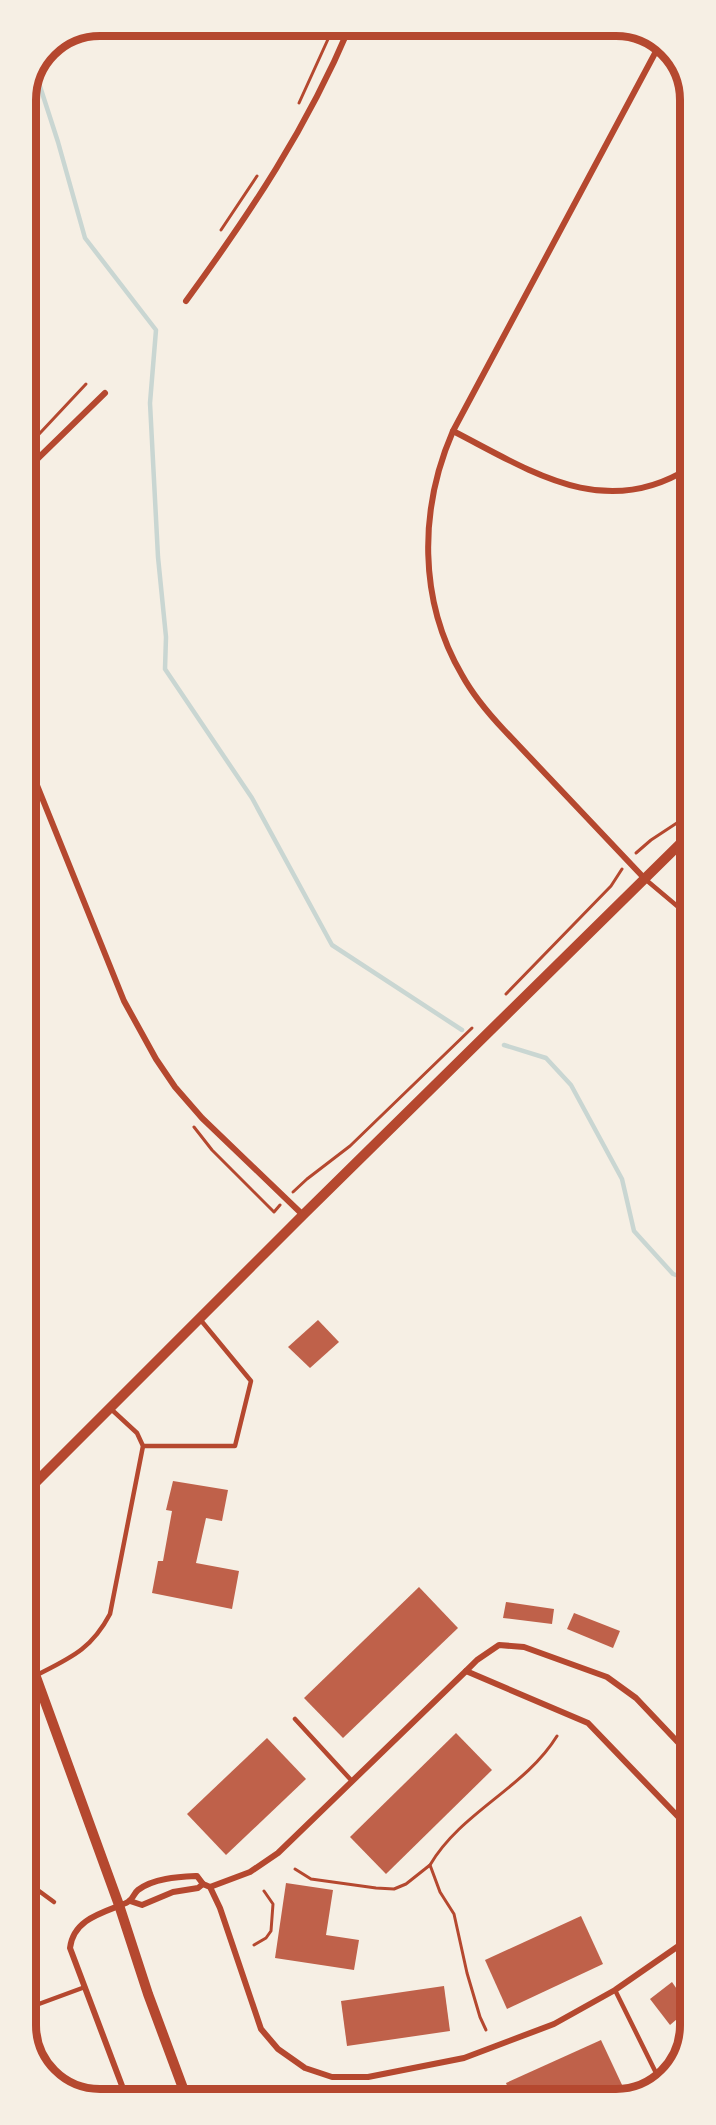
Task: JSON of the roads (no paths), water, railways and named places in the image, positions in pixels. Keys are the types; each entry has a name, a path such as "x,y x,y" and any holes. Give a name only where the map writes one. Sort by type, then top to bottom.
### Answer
{"street":[{"path":"186,301 246,218 281,163 312,107 345,36"},
{"path":"645,879 482,706 462,675 437,616 430,584 427,547 434,483 453,431 656,51"},
{"path":"36,460 105,393"},
{"path":"453,431 542,476 584,489 608,491 632,489 658,483 680,472"},
{"path":"36,783 124,1000 156,1059 175,1087 202,1118 303,1215"},
{"path":"36,1482 303,1215 680,845"},
{"path":"124,1903 141,1905 173,1892 198,1888 249,1872 278,1853 477,1660 499,1645 524,1647 607,1677 636,1698 680,1744"},
{"path":"466,1671 588,1723 680,1819"},
{"path":"36,1679 124,1903 148,1994 183,2089"},
{"path":"123,2089 69,1948 76,1931 92,1916 124,1903 137,1891 174,1877 197,1876 207,1885 220,1908 261,2029 278,2049 305,2068 332,2077 368,2077 464,2058 554,2024 615,1990 680,1945"}],"lane":[{"path":"645,879 680,908"},
{"path":"143,1446 235,1446 251,1382 199,1318"},
{"path":"36,1676 73,1657 90,1644 110,1614 143,1446 137,1432 110,1408"},
{"path":"295,1719 351,1780"},
{"path":"36,1892 39,1891 54,1902"},
{"path":"36,2005 85,1987"},
{"path":"615,1990 657,2074"}],"waterway":[{"path":"39,83 85,238 156,330 150,403 158,557 166,637 165,669 252,798 332,945 462,1030"},
{"path":"504,1045 546,1058 571,1085 622,1179 634,1231 673,1274 680,1276"}]}
